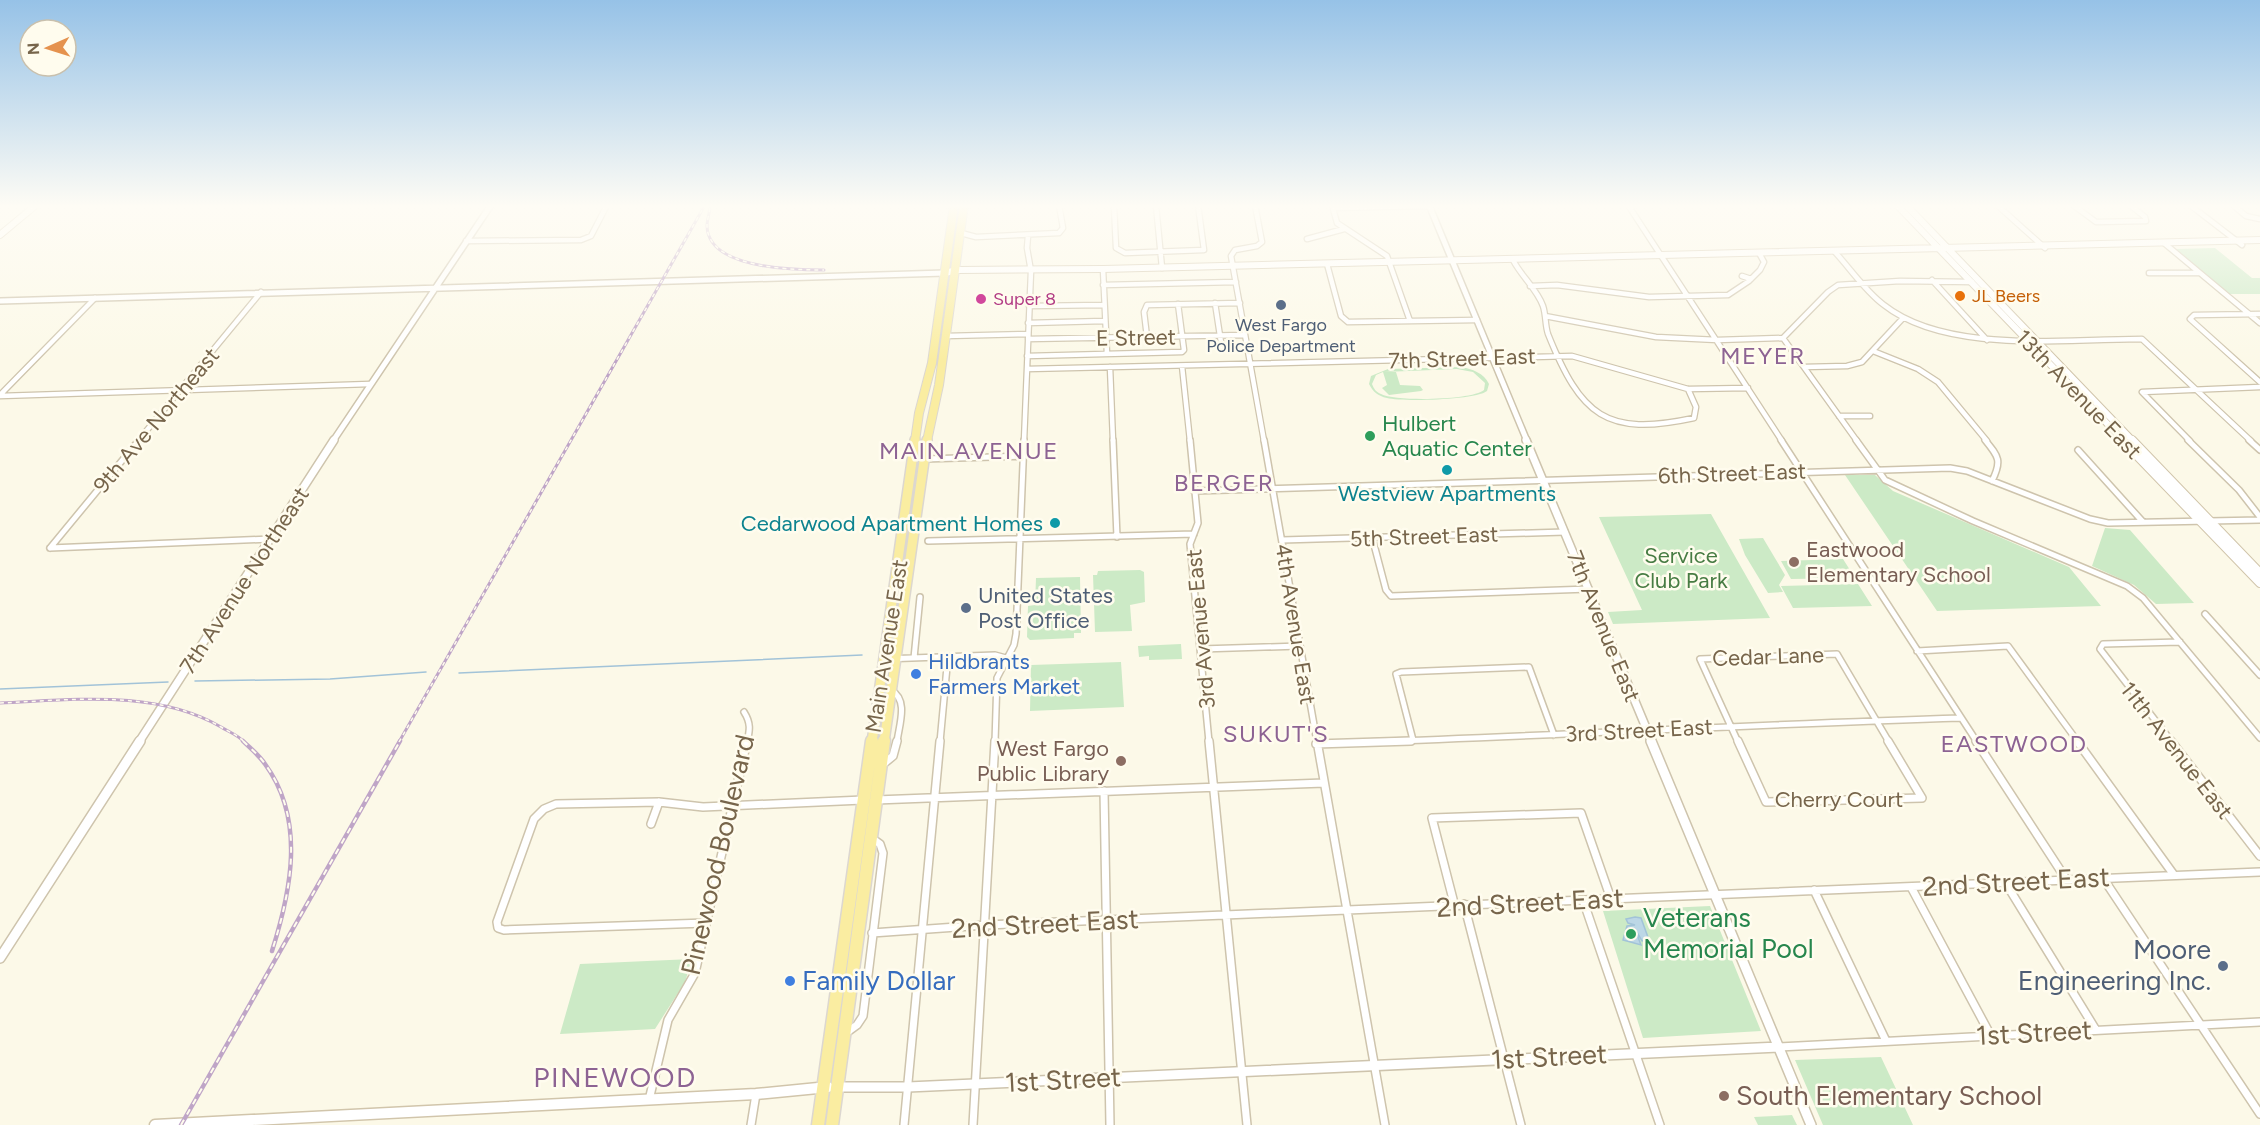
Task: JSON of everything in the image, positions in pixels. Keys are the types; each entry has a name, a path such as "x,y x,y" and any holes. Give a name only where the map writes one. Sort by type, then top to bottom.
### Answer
{"main road":[{"name":"Main Avenue East","path":"832,1125 891,690 890,658 918,422 932,363 947,258"},
{"name":"Main Avenue East","path":"818,1125 864,800 958,258"},
{"path":"945,273 1598,258"},
{"name":"13th Avenue East","path":"1952,258 2027,340 2260,582"},
{"name":"13th Avenue East","path":"1954,258 2037,340 2260,573"},
{"path":"1492,260 1533,259"},
{"path":"940,307 941,333 946,336"},
{"path":"918,422 921,430 919,454 924,459"},
{"path":"155,1125 649,1100 837,1087"}],"street":[{"name":"7th Avenue Northeast","path":"0,958 370,384 455,258"},
{"path":"973,1125 993,795 997,678 1014,645 1017,634 1029,306 1028,258"},
{"path":"1161,258 1162,268"},
{"path":"1232,258 1233,266"},
{"path":"1386,258 1390,262 1410,321"},
{"name":"7th Avenue East","path":"1451,258 1811,1125"},
{"path":"1663,258 2066,879"},
{"path":"1530,286 1557,285 1649,297 1733,294 1764,264 1761,258"},
{"path":"1840,258 1882,304 1903,318 1946,334 1987,340 2142,339 2260,450"},
{"path":"2181,258 2260,323"},
{"path":"1513,260 1542,303 1546,330 1576,391 1599,416 1613,423 1635,427 1694,418 1698,411 1696,402 1688,389"},
{"path":"1328,264 1341,316 1348,322 1477,320"},
{"name":"4th Avenue East","path":"1233,266 1374,1065"},
{"path":"1103,269 1107,354"},
{"path":"0,301 945,273"},
{"path":"2149,273 2199,273"},
{"path":"1742,276 1750,279"},
{"path":"1545,316 1656,337 1716,340 1783,338 1830,290 1846,283 1932,280 1972,282"},
{"path":"1932,280 1987,340"},
{"path":"1103,285 1236,282"},
{"name":"9th Ave Northeast","path":"261,292 50,548 271,539"},
{"path":"0,396 95,298"},
{"path":"1215,303 1222,349"},
{"path":"1147,337 1144,312 1146,306 1239,303"},
{"path":"1027,356 1172,353 1184,350 1178,304"},
{"path":"1029,306 1104,305"},
{"path":"2260,314 2194,315 2190,319 2260,382"},
{"path":"1804,368 1857,364 1873,351 1903,318"},
{"path":"1028,323 1104,321"},
{"name":"E Street","path":"946,336 1105,338 1245,335"},
{"path":"1783,338 1885,480 1897,488 2127,586 2143,598 2260,738"},
{"path":"1873,351 1918,369 1943,387 1997,454 1999,467 1992,481"},
{"name":"7th Street East","path":"1027,369 1559,356 1580,357 1688,389 1748,388"},
{"name":"3rd Avenue East","path":"1182,366 1198,523 1190,544 1247,1125"},
{"path":"1110,367 1117,537"},
{"path":"0,396 370,384"},
{"path":"2260,387 2142,392 2239,490 2260,519"},
{"path":"1839,416 1870,416"},
{"path":"2078,450 2143,522"},
{"path":"924,459 1024,456"},
{"name":"6th Street East","path":"1194,491 1950,468 1967,471 2090,519 2108,523 2260,519"},
{"name":"5th Street East","path":"1282,540 1565,532"},
{"path":"928,542 1194,534"},
{"path":"1372,537 1386,590 1391,596 1589,589"},
{"path":"914,658 921,597"},
{"path":"2205,614 2260,675"},
{"name":"11th Avenue East","path":"2180,642 2103,644 2100,649 2260,856"},
{"path":"1201,649 1300,646"},
{"path":"1917,651 2008,646 2174,875"},
{"name":"Cedar Lane","path":"1731,725 1700,659 1837,654 1876,721"},
{"path":"890,658 995,655 1006,658"},
{"path":"904,1125 948,656"},
{"path":"1413,740 1396,674 1518,667 1529,667 1532,672 1554,735"},
{"name":"Pinewood Boulevard","path":"649,1100 668,1020 695,973 750,728 749,720 744,712"},
{"name":"3rd Street East","path":"1316,744 1647,732 1731,725 1961,718"},
{"name":"Cherry Court","path":"1731,725 1766,802 1922,798 1876,721"},
{"path":"706,923 504,930 498,928 497,922 534,819 544,809 556,804 659,802 703,807 1324,783"},
{"path":"1104,791 1110,1125"},
{"path":"651,824 659,802"},
{"path":"1455,907 1432,818 1581,813 1611,899"},
{"path":"845,1034 857,1025 863,1016 883,853 880,844 870,836"},
{"name":"2nd Street East","path":"872,933 985,925 2260,872"},
{"path":"2103,878 2260,1114"},
{"path":"2005,882 2096,1030"},
{"path":"1911,887 1991,1036"},
{"path":"1814,890 1886,1041"},
{"path":"1584,900 1660,1125"},
{"path":"1464,904 1521,1125"},
{"name":"1st Street","path":"837,1087 908,1087 1109,1078 2260,1022"},
{"path":"1374,1065 1385,1125"},
{"path":"751,1125 756,1094"}],"green space":[{"path":"2185,258 2227,258 2252,278 2260,278 2260,294 2230,294"},
{"path":"1461,367 1477,372 1489,384 1487,391 1480,394 1456,397 1484,390 1485,383 1473,372 1457,369 1384,372 1396,372 1400,385 1420,386 1423,390 1389,395 1382,388 1387,385 1383,372 1376,375 1372,384 1374,389 1381,394 1389,397 1417,399 1448,398 1422,400 1395,399 1378,395 1369,384 1371,376 1388,369"},
{"path":"1845,475 1875,475 1893,491 2069,567 2101,606 1937,611"},
{"name":"Service Club Park","path":"1711,514 1770,618 1613,624 1608,612 1642,610 1599,517"},
{"path":"2105,528 2130,530 2194,603 2156,604 2134,585 2092,566"},
{"path":"1763,538 1785,575 1779,585 1783,592 1768,593 1745,555 1739,539"},
{"path":"1843,559 1855,578 1791,579 1781,561"},
{"path":"1140,570 1144,572 1145,602 1130,605 1132,631 1095,632 1093,575 1097,575 1098,571"},
{"path":"1080,577 1081,633 1074,633 1074,638 1030,640 1027,637 1028,606 1035,605 1036,578"},
{"path":"1858,584 1872,606 1793,608 1781,586"},
{"path":"1181,644 1182,659 1149,660 1149,656 1139,657 1138,646"},
{"path":"1121,662 1124,707 1030,711 1031,665"},
{"path":"1710,906 1761,1031 1643,1038 1603,911"},
{"path":"692,959 685,982 655,1029 560,1034 580,964"},
{"path":"1881,1057 1913,1125 1823,1125 1795,1060"},
{"path":"1792,1115 1797,1125 1758,1125 1754,1117"}],"water":[{"name":"Veterans Memorial Pool","path":"1641,918 1649,940 1642,941 1635,929 1641,945 1623,940 1627,926 1635,925 1628,923 1626,919"}],"waterway":[{"path":"459,673 862,655"},
{"path":"195,681 330,679 426,672"},
{"path":"0,689 168,682"}],"railway":[{"path":"399,742 675,258"},
{"path":"734,258 774,267 824,270"},
{"path":"0,703 85,699 141,702 196,715 239,737 263,761 278,786 286,808 290,832 289,880 272,951"},
{"path":"181,1125 400,741"}],"place":[{"name":"JL Beers","path":"1960,296"},
{"name":"Super 8","path":"981,299"},
{"name":"West Fargo Police Department","path":"1281,305"},
{"name":"Hulbert Aquatic Center","path":"1370,436"},
{"name":"Westview Apartments","path":"1447,470"},
{"name":"Cedarwood Apartment Homes","path":"1055,523"},
{"name":"Eastwood Elementary School","path":"1794,562"},
{"name":"United States Post Office","path":"966,608"},
{"name":"Hildbrants Farmers Market","path":"916,674"},
{"name":"West Fargo Public Library","path":"1121,761"},
{"name":"Veterans Memorial Pool","path":"1631,934"},
{"name":"Moore Engineering Inc.","path":"2223,966"},
{"name":"Family Dollar","path":"790,981"},
{"name":"South Elementary School","path":"1724,1096"}],"district":[{"name":"MEYER","path":"1763,356"},
{"name":"MAIN AVENUE","path":"969,451"},
{"name":"BERGER","path":"1224,483"},
{"name":"SUKUT'S","path":"1276,734"},
{"name":"EASTWOOD","path":"2014,744"},
{"name":"PINEWOOD","path":"615,1077"}]}
